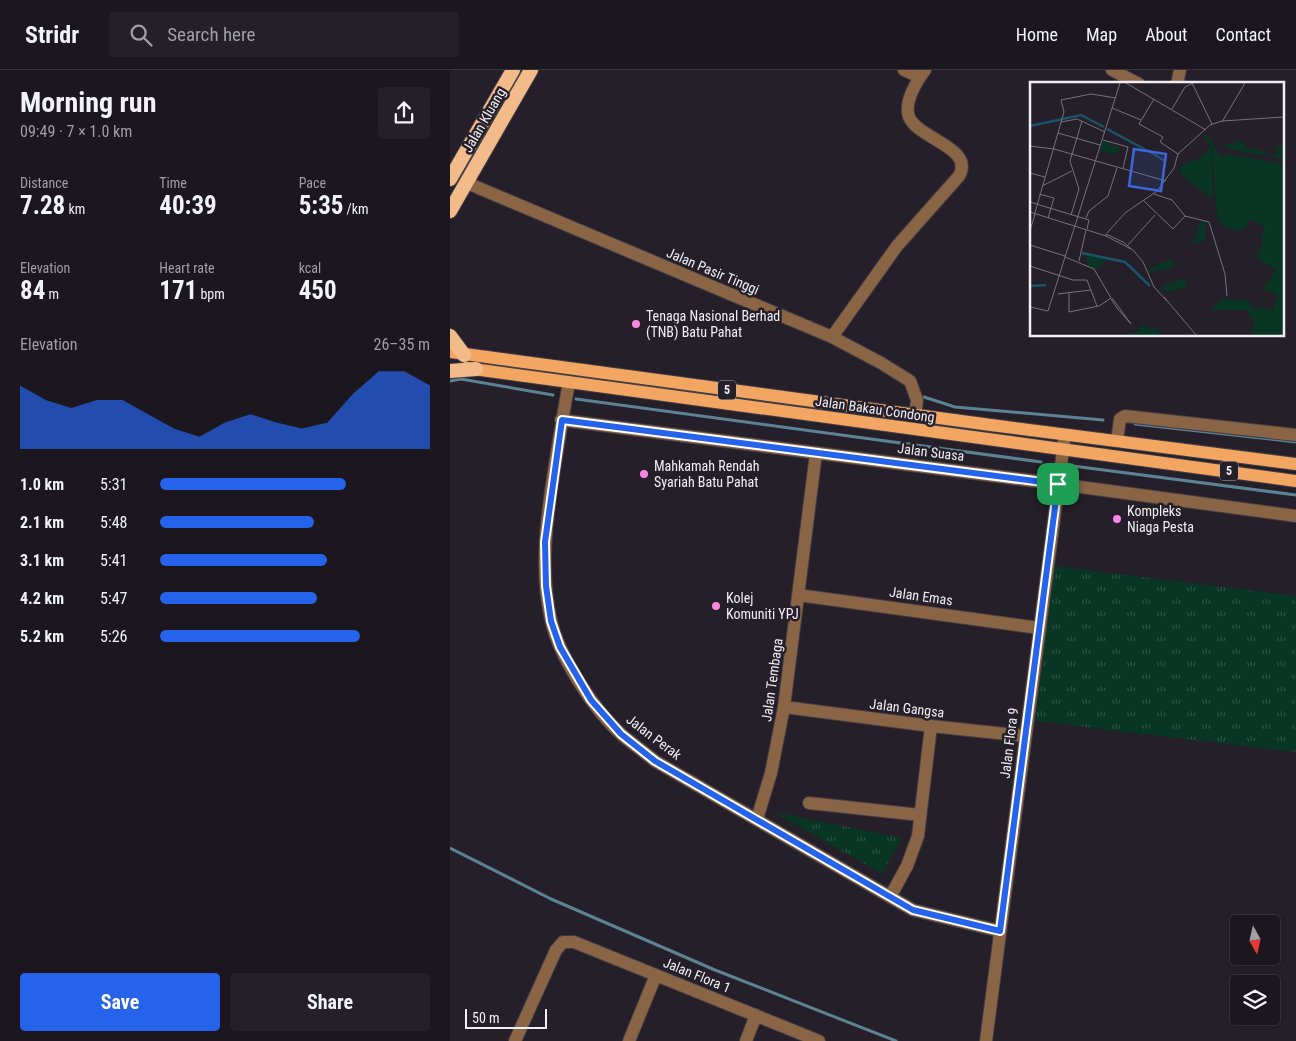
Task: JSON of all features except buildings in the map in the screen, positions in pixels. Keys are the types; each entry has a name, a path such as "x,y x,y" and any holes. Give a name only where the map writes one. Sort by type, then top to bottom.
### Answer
{"highway":[{"name":"Jalan Kluang","path":"450,179 513,70"},
{"name":"Jalan Kluang","path":"450,211 531,70"},
{"path":"450,336 457,354"},
{"path":"450,371 476,369"}],"main road":[{"name":"Jalan Bakau Condong","path":"457,354 914,412 1065,435 1296,464"},
{"name":"Jalan Bakau Condong","path":"450,366 1296,480"}],"street":[{"path":"832,337 897,246 963,170 962,163 957,154 916,126 908,115 908,103 922,73 904,70"},
{"path":"1112,70 1134,82"},
{"name":"Jalan Pasir Tinggi","path":"466,183 832,337 910,381 917,400 914,412"},
{"name":"Jalan Perak","path":"568,383 545,542 547,594 551,621 560,647 591,700 621,734 655,761 913,910 1000,931"},
{"path":"1117,441 1120,419 1125,416 1296,435"},
{"name":"Jalan Suasa","path":"562,420 1296,516"},
{"path":"1063,449 1065,435"},
{"name":"Jalan Flora 9","path":"986,1041 1063,449"},
{"name":"Jalan Tembaga","path":"757,819 771,773 784,707 816,453"},
{"name":"Jalan Emas","path":"798,595 1039,628"},
{"name":"Jalan Gangsa","path":"784,707 1025,736"},
{"path":"890,897 907,866 918,836 931,726"},
{"path":"809,803 920,815"},
{"name":"Jalan Flora 1","path":"515,1041 556,950 563,942 574,942 819,1041"},
{"path":"629,1041 656,975"},
{"path":"746,1041 756,1015"}],"green space":[{"path":"1054,566 1296,596 1296,752 1035,721"},
{"path":"774,812 902,838 882,874"}],"waterway":[{"path":"450,381 461,379 553,395"},
{"path":"924,397 955,407 1103,420"},
{"path":"576,399 1041,462"},
{"path":"1135,424 1296,442"},
{"path":"1073,466 1296,495"},
{"path":"450,848 551,899 715,970 896,1041"}],"place":[{"name":"Tenaga Nasional Berhad (TNB) Batu Pahat","path":"636,324"},
{"name":"Mahkamah Rendah Syariah Batu Pahat","path":"644,474"},
{"name":"Kompleks Niaga Pesta","path":"1117,519"},
{"name":"Kolej Komuniti YPJ","path":"716,606"}],"route":[{"path":"562,420 1058,484 1000,931 913,910 655,761 621,734 591,700 560,647 551,621 546,586 545,542 562,420"}]}
